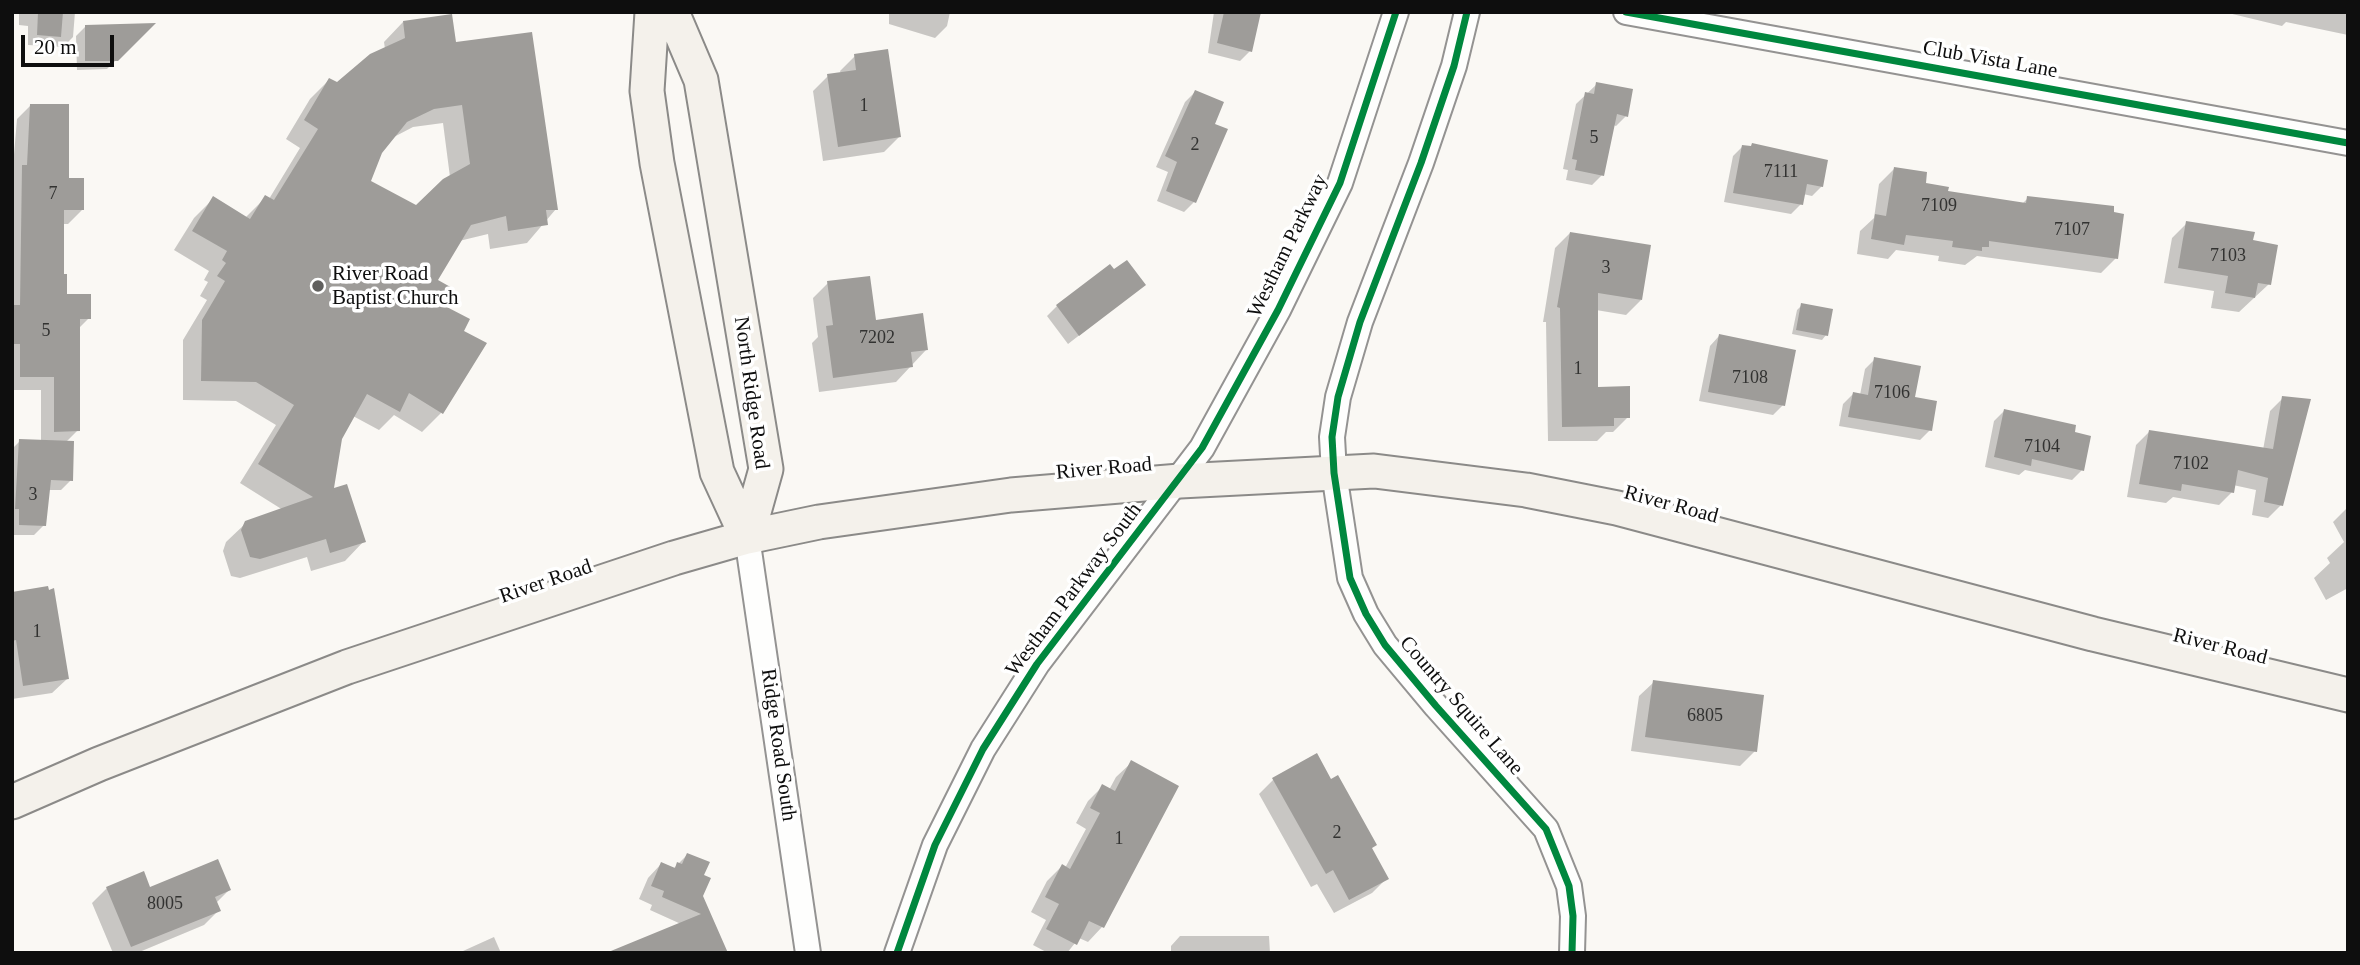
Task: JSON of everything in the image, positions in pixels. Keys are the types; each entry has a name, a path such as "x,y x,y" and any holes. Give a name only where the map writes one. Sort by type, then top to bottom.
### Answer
{"main road":[{"name":"North Ridge Road","path":"652,12 647,91 657,163 717,472 747,537"},
{"name":"North Ridge Road","path":"672,12 701,80 766,469 747,537"},
{"name":"River Road","path":"12,802 123,754 347,667 674,558 747,537 818,522 933,505 1180,481 1374,471 1527,489 1617,508 2092,634 2348,695"}],"street":[{"name":"Westham Parkway","path":"1180,481 1224,408 1324,219 1340,183 1396,12"},
{"path":"1334,473 1332,437 1338,397 1360,322 1434,126 1467,12"},
{"name":"Club Vista Lane","path":"1626,12 2348,143"},
{"name":"Country Squire Lane","path":"1334,473 1350,578 1366,614 1385,645 1427,696 1546,829 1569,886 1573,916 1572,953"},
{"name":"Westham Parkway South","path":"897,953 935,845 983,749 1037,664 1180,481"},
{"name":"Ridge Road South","path":"747,537 808,953"}],"building":[{"path":"38,12 63,12 61,37 37,35"},
{"path":"1224,12 1261,12 1252,52 1217,43"},
{"name":"River Road Baptist Church","path":"452,14 456,42 532,32 558,210 546,210 548,225 508,231 506,216 471,225 438,280 454,289 443,305 470,319 464,331 487,343 443,414 409,393 400,412 367,394 342,439 334,488 347,484 366,542 330,553 326,539 260,559 250,557 241,530 245,521 313,497 258,464 294,405 256,382 201,381 202,320 225,281 217,276 226,263 222,260 227,251 192,231 213,196 250,219 265,195 274,200 318,129 304,120 329,78 337,82 370,54 405,38 403,21","holes":["462,105 470,164 443,179 416,205 371,181 382,153 407,122 434,109"]},
{"path":"156,23 118,61 85,61 85,25"},
{"path":"888,49 901,137 838,147 827,74 856,70 854,54"},
{"path":"1596,82 1633,89 1628,117 1617,114 1604,176 1575,170 1577,160 1572,159 1585,92 1594,94"},
{"path":"1195,90 1224,102 1215,124 1228,129 1196,203 1166,191 1177,162 1165,156"},
{"path":"30,104 69,104 69,178 84,178 84,210 64,210 64,274 67,274 67,294 91,294 91,319 80,319 80,431 54,432 54,377 20,377 20,344 12,344 12,305 20,305 22,165 27,165"},
{"path":"1752,143 1828,160 1823,187 1807,184 1803,205 1733,193 1742,145 1751,146"},
{"path":"1894,167 1927,172 1926,183 1949,187 1948,191 2026,203 2027,196 2114,206 2114,212 2124,214 2118,259 1989,241 1989,247 1982,247 1982,251 1952,247 1953,241 1906,235 1904,245 1871,239 1875,214 1886,216"},
{"path":"2186,221 2255,232 2253,240 2278,245 2271,285 2258,283 2255,298 2225,293 2228,276 2178,268"},
{"path":"1570,232 1651,245 1642,300 1598,293 1598,387 1630,386 1630,418 1614,418 1614,426 1562,427 1560,308 1557,307"},
{"path":"1127,260 1146,285 1079,336 1056,305 1110,264 1114,269"},
{"path":"870,276 876,320 923,313 928,350 911,352 913,367 833,378 826,326 833,325 827,281"},
{"path":"1801,303 1833,309 1828,336 1796,330"},
{"path":"1719,334 1796,350 1785,406 1708,392"},
{"path":"1874,357 1921,366 1915,397 1937,401 1932,431 1848,417 1853,392 1868,395"},
{"path":"2282,396 2311,399 2283,506 2264,502 2268,478 2238,470 2234,493 2182,484 2181,491 2139,484 2149,430 2273,449"},
{"path":"2004,409 2076,425 2075,432 2091,436 2084,471 2032,459 2031,466 1994,457"},
{"path":"19,439 74,441 73,481 51,480 46,526 19,525 19,509 15,509"},
{"path":"48,586 49,590 54,588 69,679 23,686 16,640 12,641 12,592"},
{"path":"1653,680 1764,695 1757,752 1645,737"},
{"path":"1317,753 1331,779 1338,775 1377,845 1372,848 1389,879 1349,900 1333,870 1326,874 1272,778"},
{"path":"1131,760 1179,786 1104,928 1089,921 1077,945 1046,929 1059,904 1045,897 1062,864 1070,869 1100,813 1090,808 1102,784 1115,791"},
{"path":"687,853 710,862 704,875 711,878 703,896 728,953 606,953 701,914 662,897 664,891 651,886 661,862 675,868 677,862 682,864"},
{"path":"218,859 231,890 215,897 221,911 131,947 106,887 144,871 150,887"}],"cycle path":[{"path":"897,953 935,845 983,749 1037,664 1202,448 1278,310 1340,183 1396,12"},
{"path":"1467,12 1454,66 1421,163 1360,322 1338,397 1332,437 1334,473 1350,578 1366,614 1385,645 1436,706 1546,829 1569,886 1573,916 1572,953"},
{"path":"1626,12 2348,143"}],"place":[{"name":"River Road Baptist Church","path":"318,286"}]}
